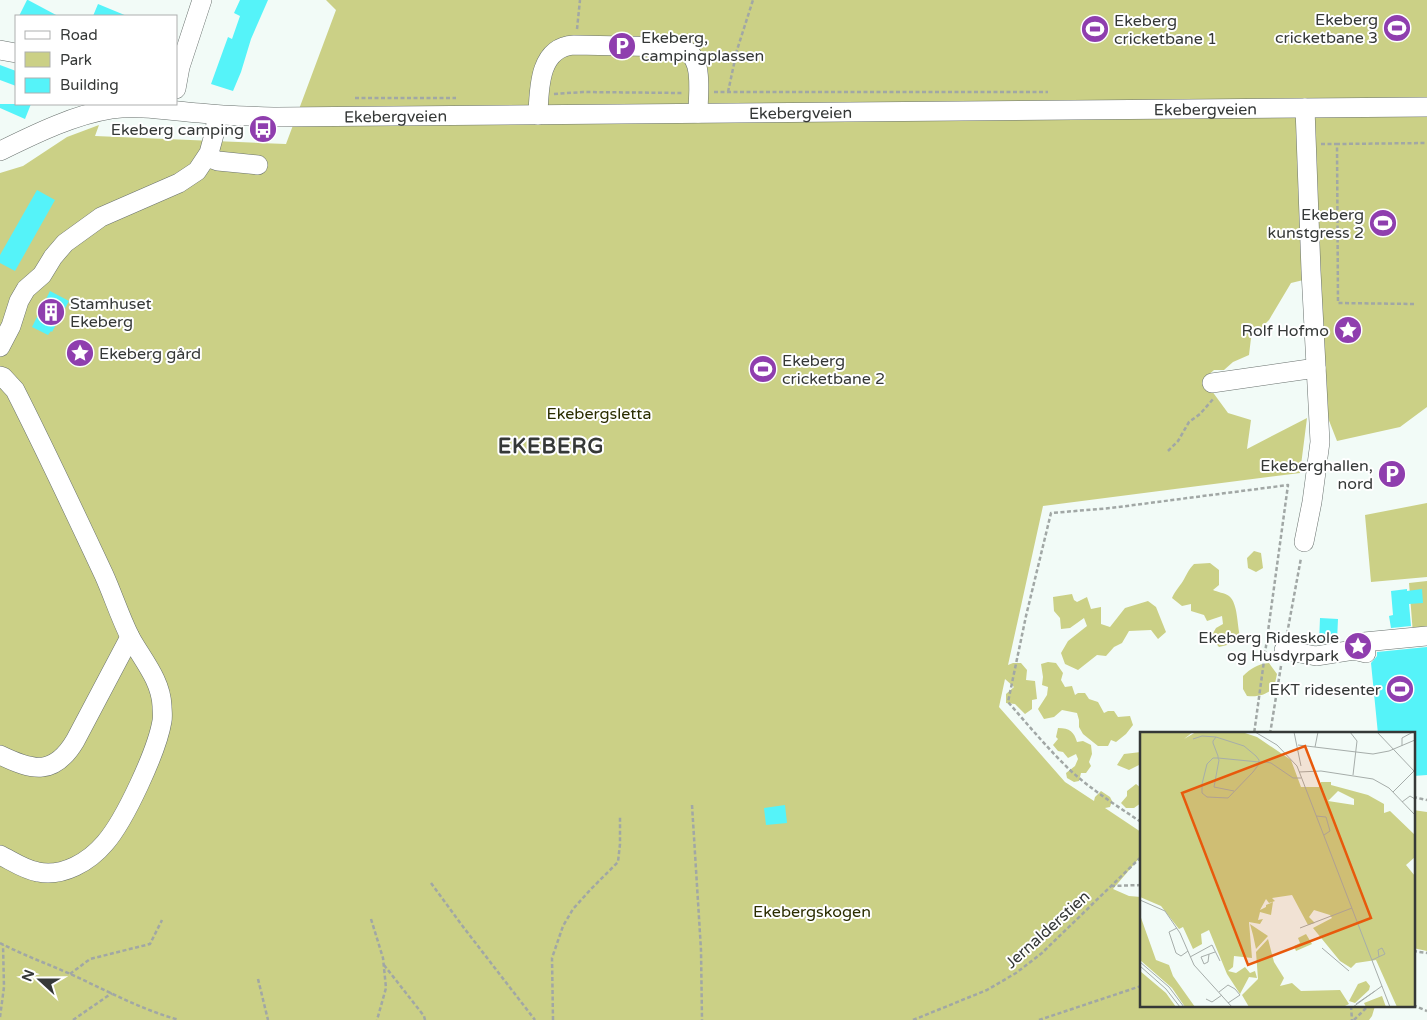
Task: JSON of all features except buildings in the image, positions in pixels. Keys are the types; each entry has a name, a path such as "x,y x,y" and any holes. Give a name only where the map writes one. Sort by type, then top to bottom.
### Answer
{"street":[{"path":"178,78 202,0"},
{"path":"538,115 539,95 545,65 549,57 562,47 574,45 681,47 691,54 698,66 698,113"},
{"path":"0,50 15,53"},
{"name":"Ekebergveien","path":"0,151 64,123 98,112 122,108 174,107 216,115 304,117 1427,107"},
{"path":"1304,542 1312,502 1320,442 1310,271 1305,108"},
{"path":"0,347 11,326 29,307 36,295 42,274 52,258 65,243 110,212 179,183 197,171 207,157 213,141 216,115"},
{"path":"207,157 218,161 258,166"},
{"path":"1212,383 1316,368"},
{"path":"0,376 15,390 104,576 130,637 158,687 162,702 163,720 144,774 116,828 98,852 76,866 52,873 38,872 0,855"},
{"path":"1284,650 1316,656 1360,652 1364,642 1427,636"},
{"path":"0,755 43,768 54,765 61,760 75,741 130,637"}],"path":[{"path":"574,45 580,0"},
{"path":"539,95 583,92 728,92 753,0"},
{"path":"355,98 456,98"},
{"path":"1414,304 1338,303 1337,144 1427,143"},
{"path":"1168,451 1178,441 1189,422 1200,414 1216,396 1212,383"},
{"path":"1140,821 1116,806 1072,772 1008,702 1026,616 1051,513 1111,508 1288,485 1254,732"},
{"path":"1414,798 1427,800"},
{"path":"692,805 701,950 702,1020"},
{"path":"553,1020 552,958 563,926 573,909 590,889 618,862 620,816"},
{"path":"1110,886 1140,858"},
{"path":"432,883 464,928 536,1020"},
{"name":"Jernalderstien","path":"913,1020 987,990 1008,978 1042,953 1110,886 1140,885"},
{"path":"371,919 384,964 386,988 377,1020"},
{"path":"70,974 90,959 150,944 162,920"},
{"path":"0,1017 4,987 1,944 112,993 139,1007 179,1020"},
{"path":"1414,951 1427,953"},
{"path":"384,964 424,1016 425,1020"},
{"path":"258,979 268,1020"},
{"path":"1039,1020 1140,986"},
{"path":"73,1020 112,993"},
{"path":"1414,1005 1427,1011"},
{"path":"1353,1020 1366,1008"}],"green space":[{"name":"Ekebergsletta","path":"326,0 1427,0 1427,407 1400,427 1337,441 1328,418 1320,276 1291,283 1269,320 1251,338 1249,355 1233,362 1224,370 1214,370 1206,377 1209,387 1228,413 1251,420 1247,449 1307,418 1300,473 1043,506 1008,665 1021,663 1027,670 1026,680 1035,681 1037,699 1032,700 1032,709 1025,714 1015,704 1006,703 1006,694 1014,687 1005,679 999,707 1065,782 1094,801 1101,791 1110,797 1112,801 1110,807 1105,808 1140,831 1140,857 1113,889 1129,896 1140,897 1140,1008 1374,1008 1369,1020 0,1020 0,173 23,166 67,137 99,125 95,136 286,144 336,10"},
{"path":"1427,503 1427,577 1371,582 1365,515"},
{"path":"1254,551 1261,553 1263,568 1256,572 1248,568 1247,558"},
{"path":"1210,563 1219,570 1219,585 1213,590 1232,599 1236,609 1240,636 1231,644 1219,647 1213,640 1212,635 1216,628 1223,624 1222,616 1207,621 1204,615 1191,611 1191,604 1182,606 1172,598 1194,564"},
{"path":"1427,581 1427,633 1413,634 1409,583"},
{"path":"1072,594 1077,602 1087,597 1091,609 1101,607 1101,624 1110,627 1125,608 1148,601 1156,607 1166,632 1158,639 1151,630 1129,631 1122,643 1114,647 1106,656 1097,655 1078,670 1065,664 1061,653 1068,641 1087,626 1084,618 1070,628 1061,629 1060,618 1054,611 1053,597"},
{"path":"1048,662 1056,663 1063,673 1061,680 1065,687 1072,686 1075,695 1085,693 1089,699 1098,702 1104,713 1114,711 1118,717 1130,716 1133,725 1126,734 1116,742 1111,740 1108,746 1098,746 1083,734 1079,727 1077,713 1062,710 1054,717 1044,719 1038,709 1047,695 1048,687 1042,685 1041,664"},
{"path":"1269,663 1277,674 1274,688 1262,695 1247,696 1243,689 1243,676 1261,664"},
{"path":"1058,728 1071,731 1077,742 1083,741 1091,745 1092,754 1089,762 1091,766 1086,773 1081,773 1079,781 1074,782 1067,778 1066,773 1075,766 1078,759 1076,754 1068,758 1053,745 1058,739 1056,737"},
{"path":"1140,752 1140,764 1129,770 1117,765 1124,754"},
{"path":"1136,784 1140,787 1140,804 1134,808 1126,808 1121,803 1127,796 1127,791"},
{"path":"1414,810 1427,812 1427,951 1414,948"}],"place":[{"name":"Ekeberg cricketbane 3","path":"1397,28"},
{"name":"Ekeberg cricketbane 1","path":"1095,29"},
{"name":"Ekeberg, campingplassen","path":"622,46"},
{"name":"Ekeberg camping","path":"263,129"},
{"name":"Ekeberg kunstgress 2","path":"1383,223"},
{"name":"Stamhuset Ekeberg","path":"51,312"},
{"name":"Rolf Hofmo","path":"1348,330"},
{"name":"Ekeberg gård","path":"80,353"},
{"name":"Ekeberg cricketbane 2","path":"763,369"},
{"name":"Ekeberghallen, nord","path":"1392,474"},
{"name":"Ekeberg Rideskole og Husdyrpark","path":"1358,646"},
{"name":"EKT ridesenter","path":"1400,689"}],"district":[{"name":"EKEBERG","path":"551,446"}],"park label":[{"name":"Ekebergskogen","path":"812,911"}]}
